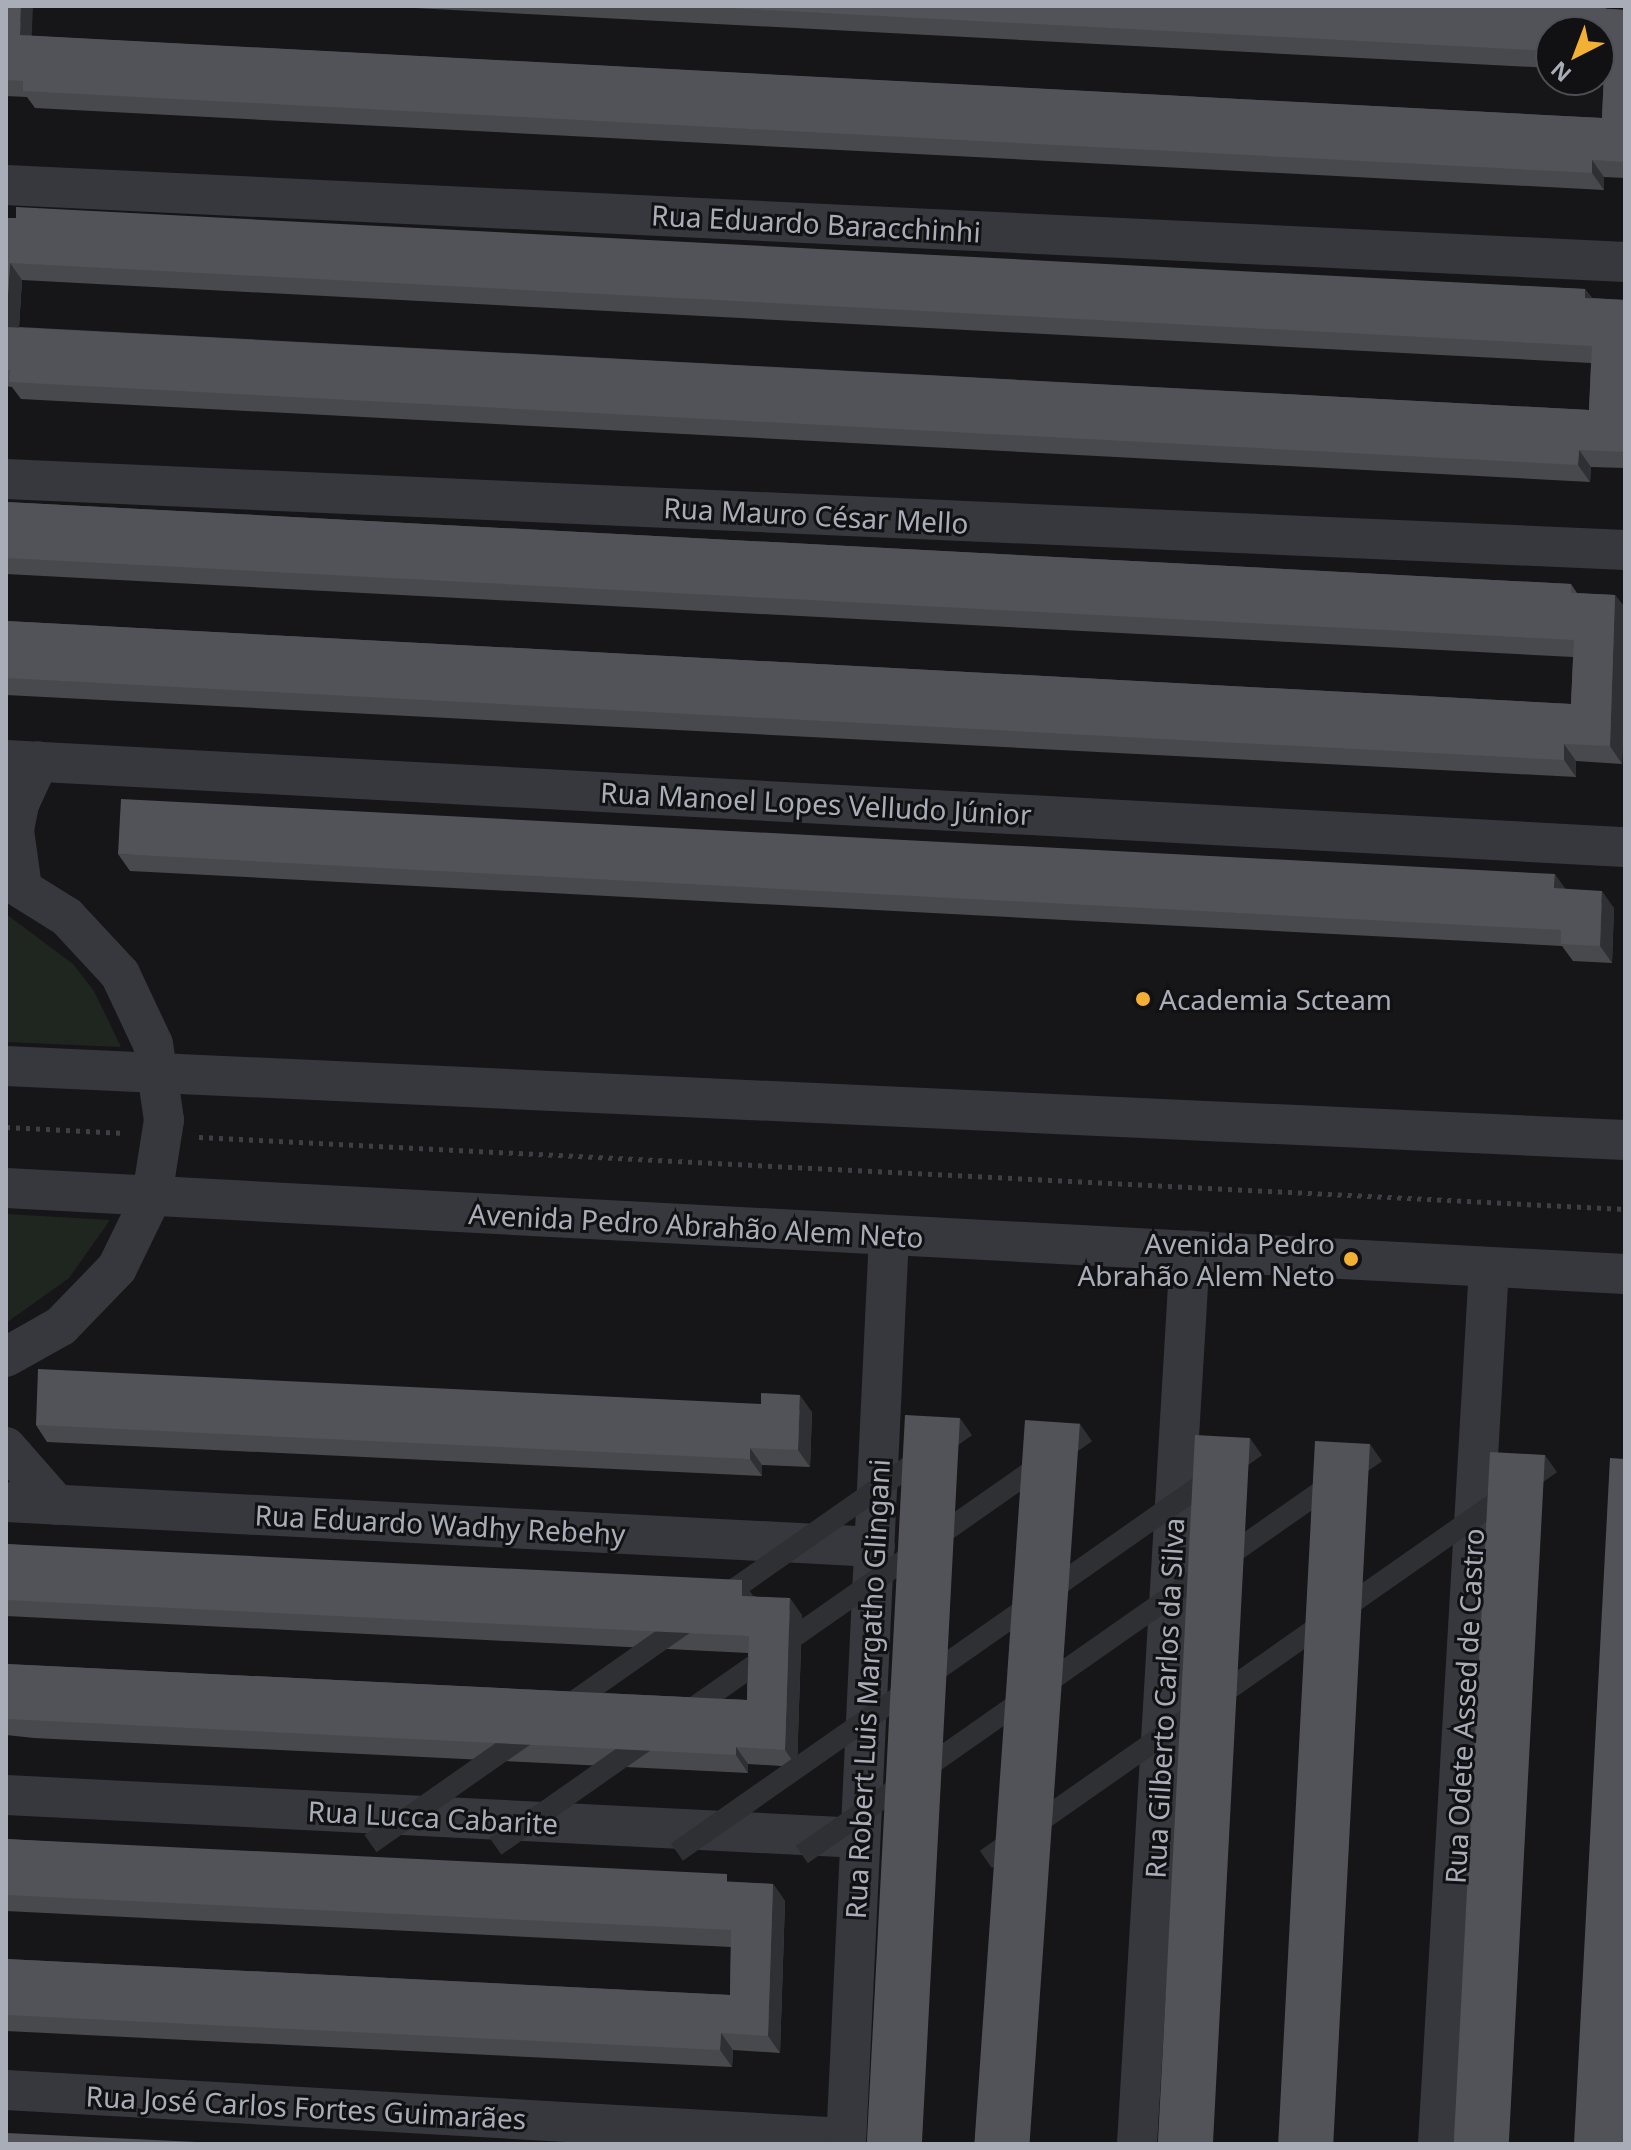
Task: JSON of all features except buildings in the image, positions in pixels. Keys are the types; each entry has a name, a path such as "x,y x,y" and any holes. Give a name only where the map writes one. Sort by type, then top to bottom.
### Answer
{"street":[{"name":"Rua Eduardo Baracchinhi","path":"6,185 1625,262"},
{"name":"Rua Mauro César Mello","path":"6,479 1625,550"},
{"name":"Rua Manoel Lopes Velludo Júnior","path":"22,760 1625,847"},
{"path":"6,1357 61,1326 92,1299 117,1268 152,1196 163,1135 160,1073 138,1007 120,974 67,917 14,884 14,830 22,760"},
{"path":"6,1066 1625,1140"},
{"name":"Avenida Pedro Abrahão Alem Neto","path":"6,1188 1625,1274"},
{"name":"Rua Robert Luis Margatho Glingani","path":"846,2141 889,1235"},
{"name":"Rua Gilberto Carlos da Silva","path":"1137,2144 1190,1251"},
{"name":"Rua Odete Assed de Castro","path":"1438,2144 1489,1267"},
{"path":"6,1447 57,1505"},
{"name":"Rua Eduardo Wadhy Rebehy","path":"6,1502 875,1547"},
{"name":"Rua Lucca Cabarite","path":"6,1795 860,1838"},
{"name":"Rua José Carlos Fortes Guimarães","path":"6,2090 846,2141"}],"path":[{"path":"6,1127 1625,1209"}],"shaded area":[{"path":"6,914 73,964 94,991 121,1047 6,1042"},
{"path":"6,1214 110,1220 69,1278 6,1323"}],"place":[{"name":"Academia Scteam","path":"1143,999"},
{"name":"Avenida Pedro Abrahão Alem Neto","path":"1351,1259"}]}
